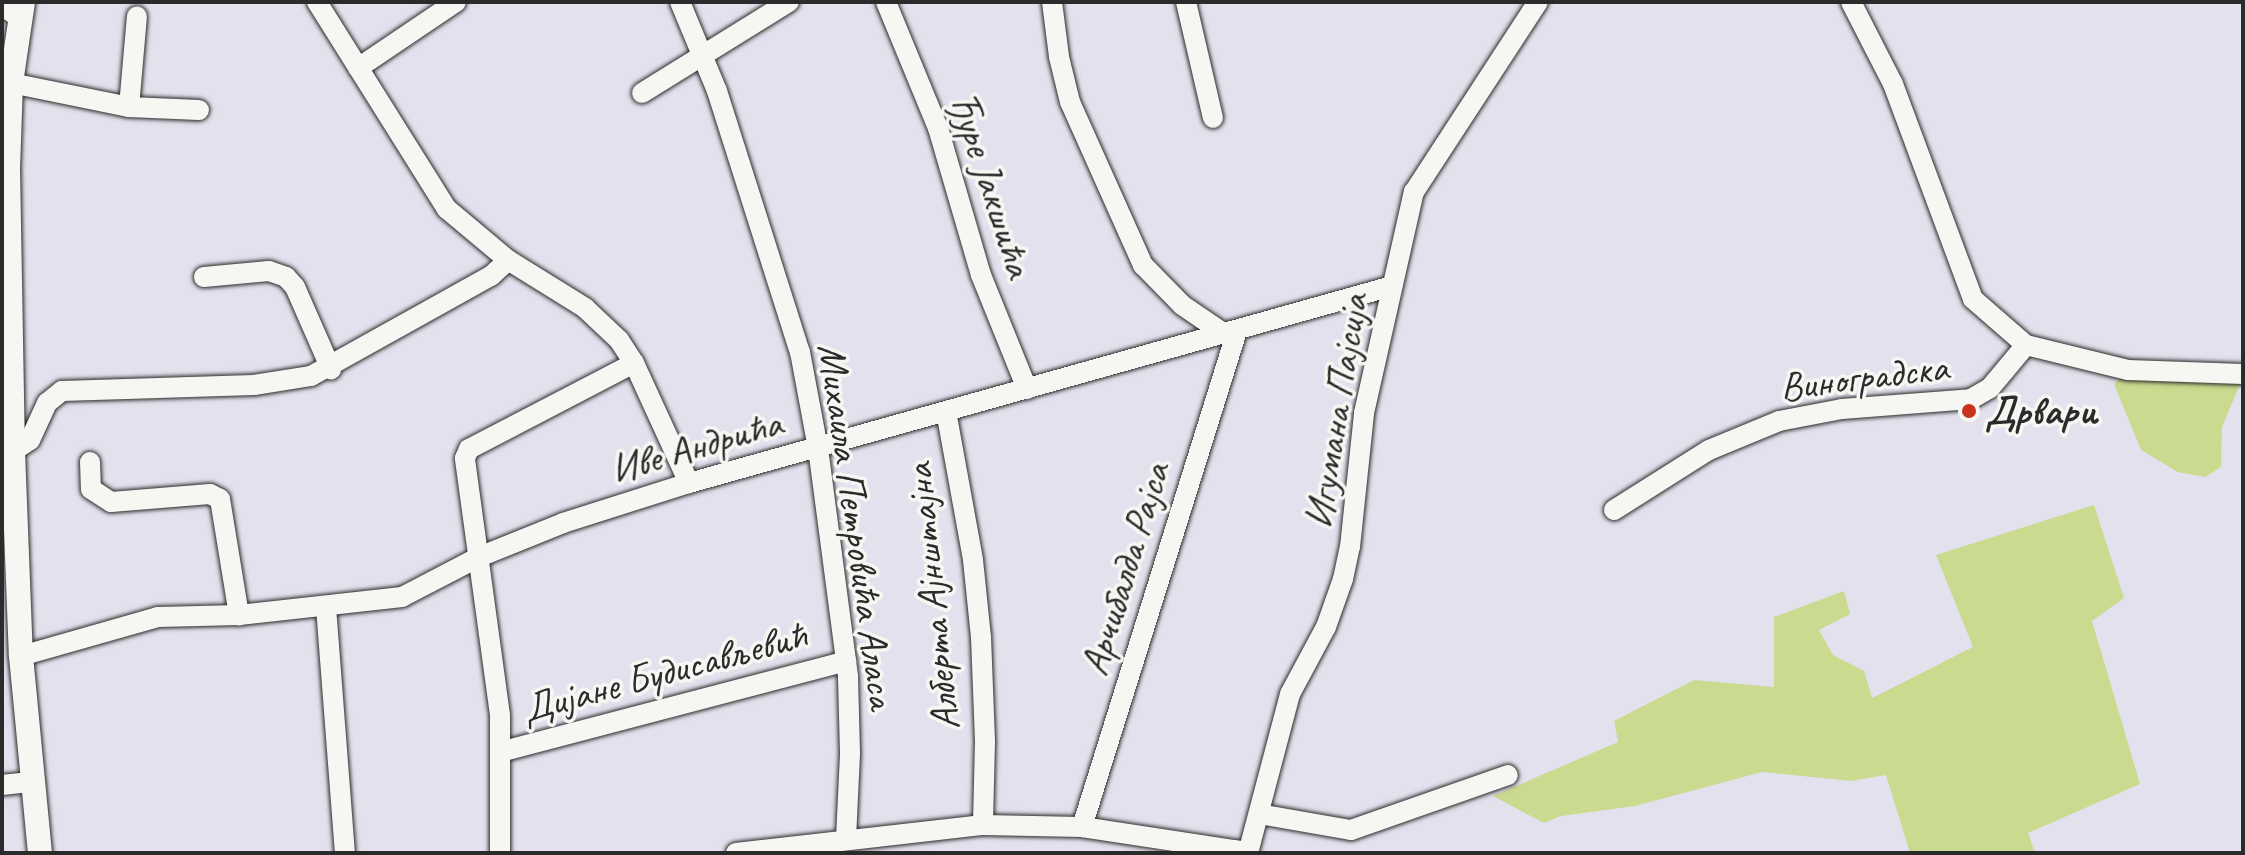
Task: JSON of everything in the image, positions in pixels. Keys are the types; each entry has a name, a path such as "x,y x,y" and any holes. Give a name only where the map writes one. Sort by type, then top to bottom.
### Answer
{"main road":[{"path":"15,8 5,166 13,451 9,496 40,853"}],"street":[{"path":"317,2 447,209 508,260 585,308 619,340 634,363 689,483"},
{"path":"358,68 456,2"},
{"name":"Михаила Петровића Аласа","path":"680,2 703,56 773,260 800,352 818,448 846,661 850,754 846,838"},
{"path":"642,93 789,2"},
{"name":"Ђуре Јакшића","path":"886,2 938,128 981,275 1027,389"},
{"path":"1052,2 1059,57 1070,102 1143,265 1174,298 1232,333"},
{"path":"1186,2 1213,118"},
{"name":"Игумана Пајсија","path":"1248,853 1290,694 1326,627 1343,579 1350,547 1364,413 1414,192 1538,2"},
{"name":"Виноградска","path":"1851,2 1893,84 1973,299 2026,345 2128,370 2243,374"},
{"path":"129,107 137,16"},
{"path":"11,83 129,107 199,110"},
{"path":"13,451 30,440 47,403 62,391 254,385 290,381 331,369 429,308 491,276 508,260"},
{"path":"204,277 269,271 286,277 295,287 331,369"},
{"name":"Иве Андрића","path":"21,656 158,617 239,615 402,597 479,557 563,523 689,483 1392,286"},
{"name":"Арчибалда Рајса","path":"1082,827 1232,333"},
{"name":"Виноградска","path":"1614,510 1709,450 1779,421 1842,409 1971,399 1990,388 2026,345"},
{"path":"500,853 500,715 465,458 469,449 634,363"},
{"name":"Алберта Ајнштајна","path":"946,411 973,560 981,637 985,741 983,825"},
{"path":"90,462 91,489 111,502 210,494 220,499 239,615"},
{"path":"326,607 345,853"},
{"name":"Дијане Будисављевић","path":"500,752 846,661"},
{"path":"1259,814 1351,830 1508,775"},
{"path":"2,785 32,782"},
{"path":"736,853 846,838 983,825 1082,827 1248,853"}],"green space":[{"path":"2128,370 2243,377 2222,427 2221,467 2205,477 2178,472 2141,450 2114,384"},
{"path":"2094,505 2124,598 2092,621 2140,784 2028,833 2035,853 1910,853 1886,775 1851,781 1762,772 1635,806 1561,816 1544,823 1493,796 1618,742 1614,721 1694,680 1774,687 1774,617 1844,591 1850,614 1819,630 1833,655 1864,671 1872,698 1973,647 1936,555"}],"place":[{"name":"Дрвари","path":"1969,411"}]}
